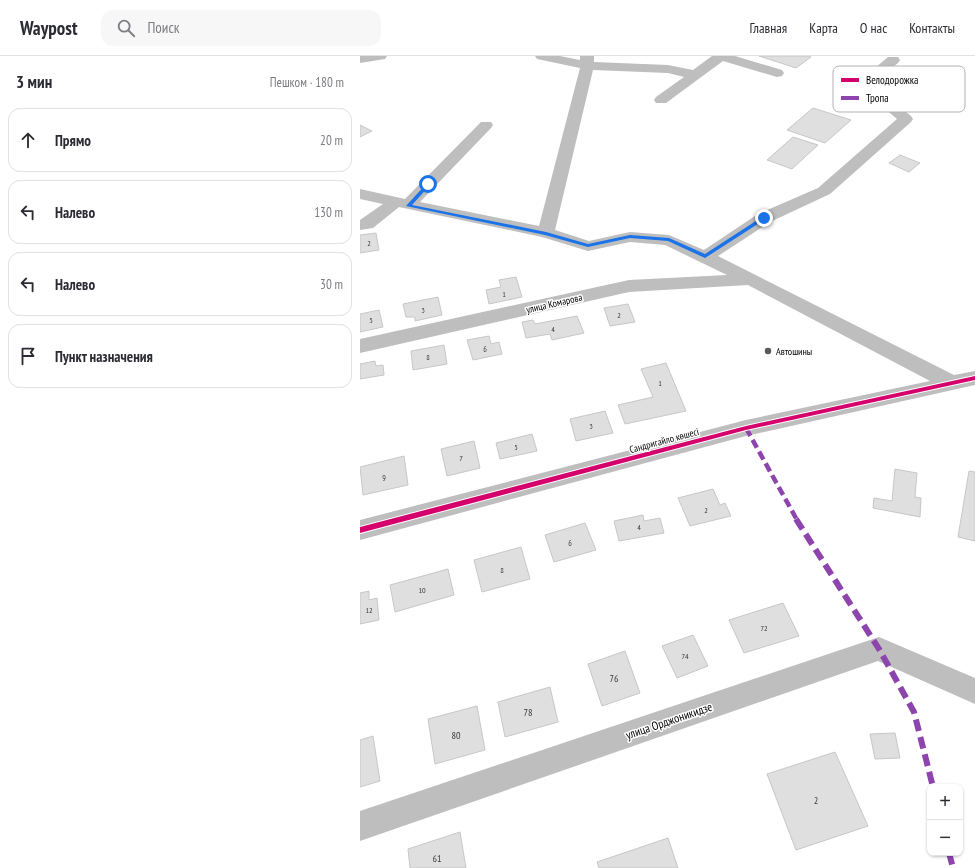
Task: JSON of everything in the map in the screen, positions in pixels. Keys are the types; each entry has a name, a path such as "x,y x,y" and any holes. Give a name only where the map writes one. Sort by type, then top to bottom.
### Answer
{"street":[{"path":"360,59 380,56"},
{"path":"542,56 668,69 695,75"},
{"path":"661,100 721,56 777,73"},
{"path":"886,66 893,60"},
{"path":"546,233 587,61"},
{"path":"705,256 764,218 824,192 906,119 897,112"},
{"path":"360,225 367,224 401,204 486,125"},
{"path":"360,194 401,204 546,233 588,246 630,237 669,240 751,278 950,382"},
{"name":"улица Комарова","path":"360,346 629,286 751,278"},
{"name":"Сандригайло көшесі","path":"360,530 746,428 950,382 975,378"},
{"name":"улица Орджоникидзе","path":"360,826 879,649 975,691"}],"building":[{"path":"759,56 809,56 811,57 796,68"},
{"path":"813,108 851,120 825,143 787,130"},
{"path":"360,125 372,131 360,137"},
{"path":"793,137 818,145 792,169 767,160"},
{"path":"900,155 920,163 909,172 889,163"},
{"path":"376,233 379,250 360,253 360,235"},
{"path":"516,277 522,297 489,304 486,290 501,287 499,280"},
{"path":"438,297 442,315 415,321 415,317 406,317 403,304"},
{"path":"628,304 635,322 610,326 604,308"},
{"path":"379,310 383,327 360,332 360,314"},
{"path":"577,316 584,333 552,340 550,334 526,338 522,322 533,320 535,324"},
{"path":"489,336 491,344 499,342 502,354 473,360 467,340"},
{"path":"444,345 447,364 413,370 411,351"},
{"path":"375,361 376,366 383,365 384,375 360,379 360,364"},
{"path":"666,363 686,411 625,424 618,405 653,397 641,369"},
{"path":"605,411 613,433 576,441 570,419"},
{"path":"532,434 537,451 500,459 496,443"},
{"path":"474,441 480,468 447,476 441,449"},
{"path":"404,456 408,485 363,495 360,467"},
{"path":"895,469 917,473 915,497 921,498 920,517 873,508 874,498 892,501"},
{"path":"969,471 975,472 975,541 958,537"},
{"path":"713,489 720,505 725,503 731,516 690,526 678,498"},
{"path":"643,515 644,521 660,518 664,533 619,541 614,521"},
{"path":"585,523 596,550 554,562 545,535"},
{"path":"521,547 530,579 482,592 474,560"},
{"path":"448,569 454,595 395,612 390,585"},
{"path":"369,591 369,600 377,598 379,620 360,624 360,593"},
{"path":"783,603 799,636 744,653 729,620"},
{"path":"693,635 708,666 677,678 662,646"},
{"path":"625,651 640,693 602,706 588,664"},
{"path":"550,687 558,722 505,737 498,702"},
{"path":"477,706 485,750 435,764 428,719"},
{"path":"895,733 900,758 875,759 870,734"},
{"path":"373,736 380,781 360,787 360,740"},
{"path":"835,752 868,826 796,850 767,774"},
{"path":"460,832 466,868 410,868 408,849"},
{"path":"668,838 678,868 599,868 597,862"}],"marked path":[{"path":"746,428 790,509 879,649 914,712 932,784"},
{"path":"950,856 953,868"}],"cycle path":[{"path":"360,530 746,428 975,378"}],"place":[{"name":"Автошины","path":"768,351"}],"route":[{"path":"428,184 408,205 546,233 588,246 630,237 669,240 705,256 764,218"}]}
